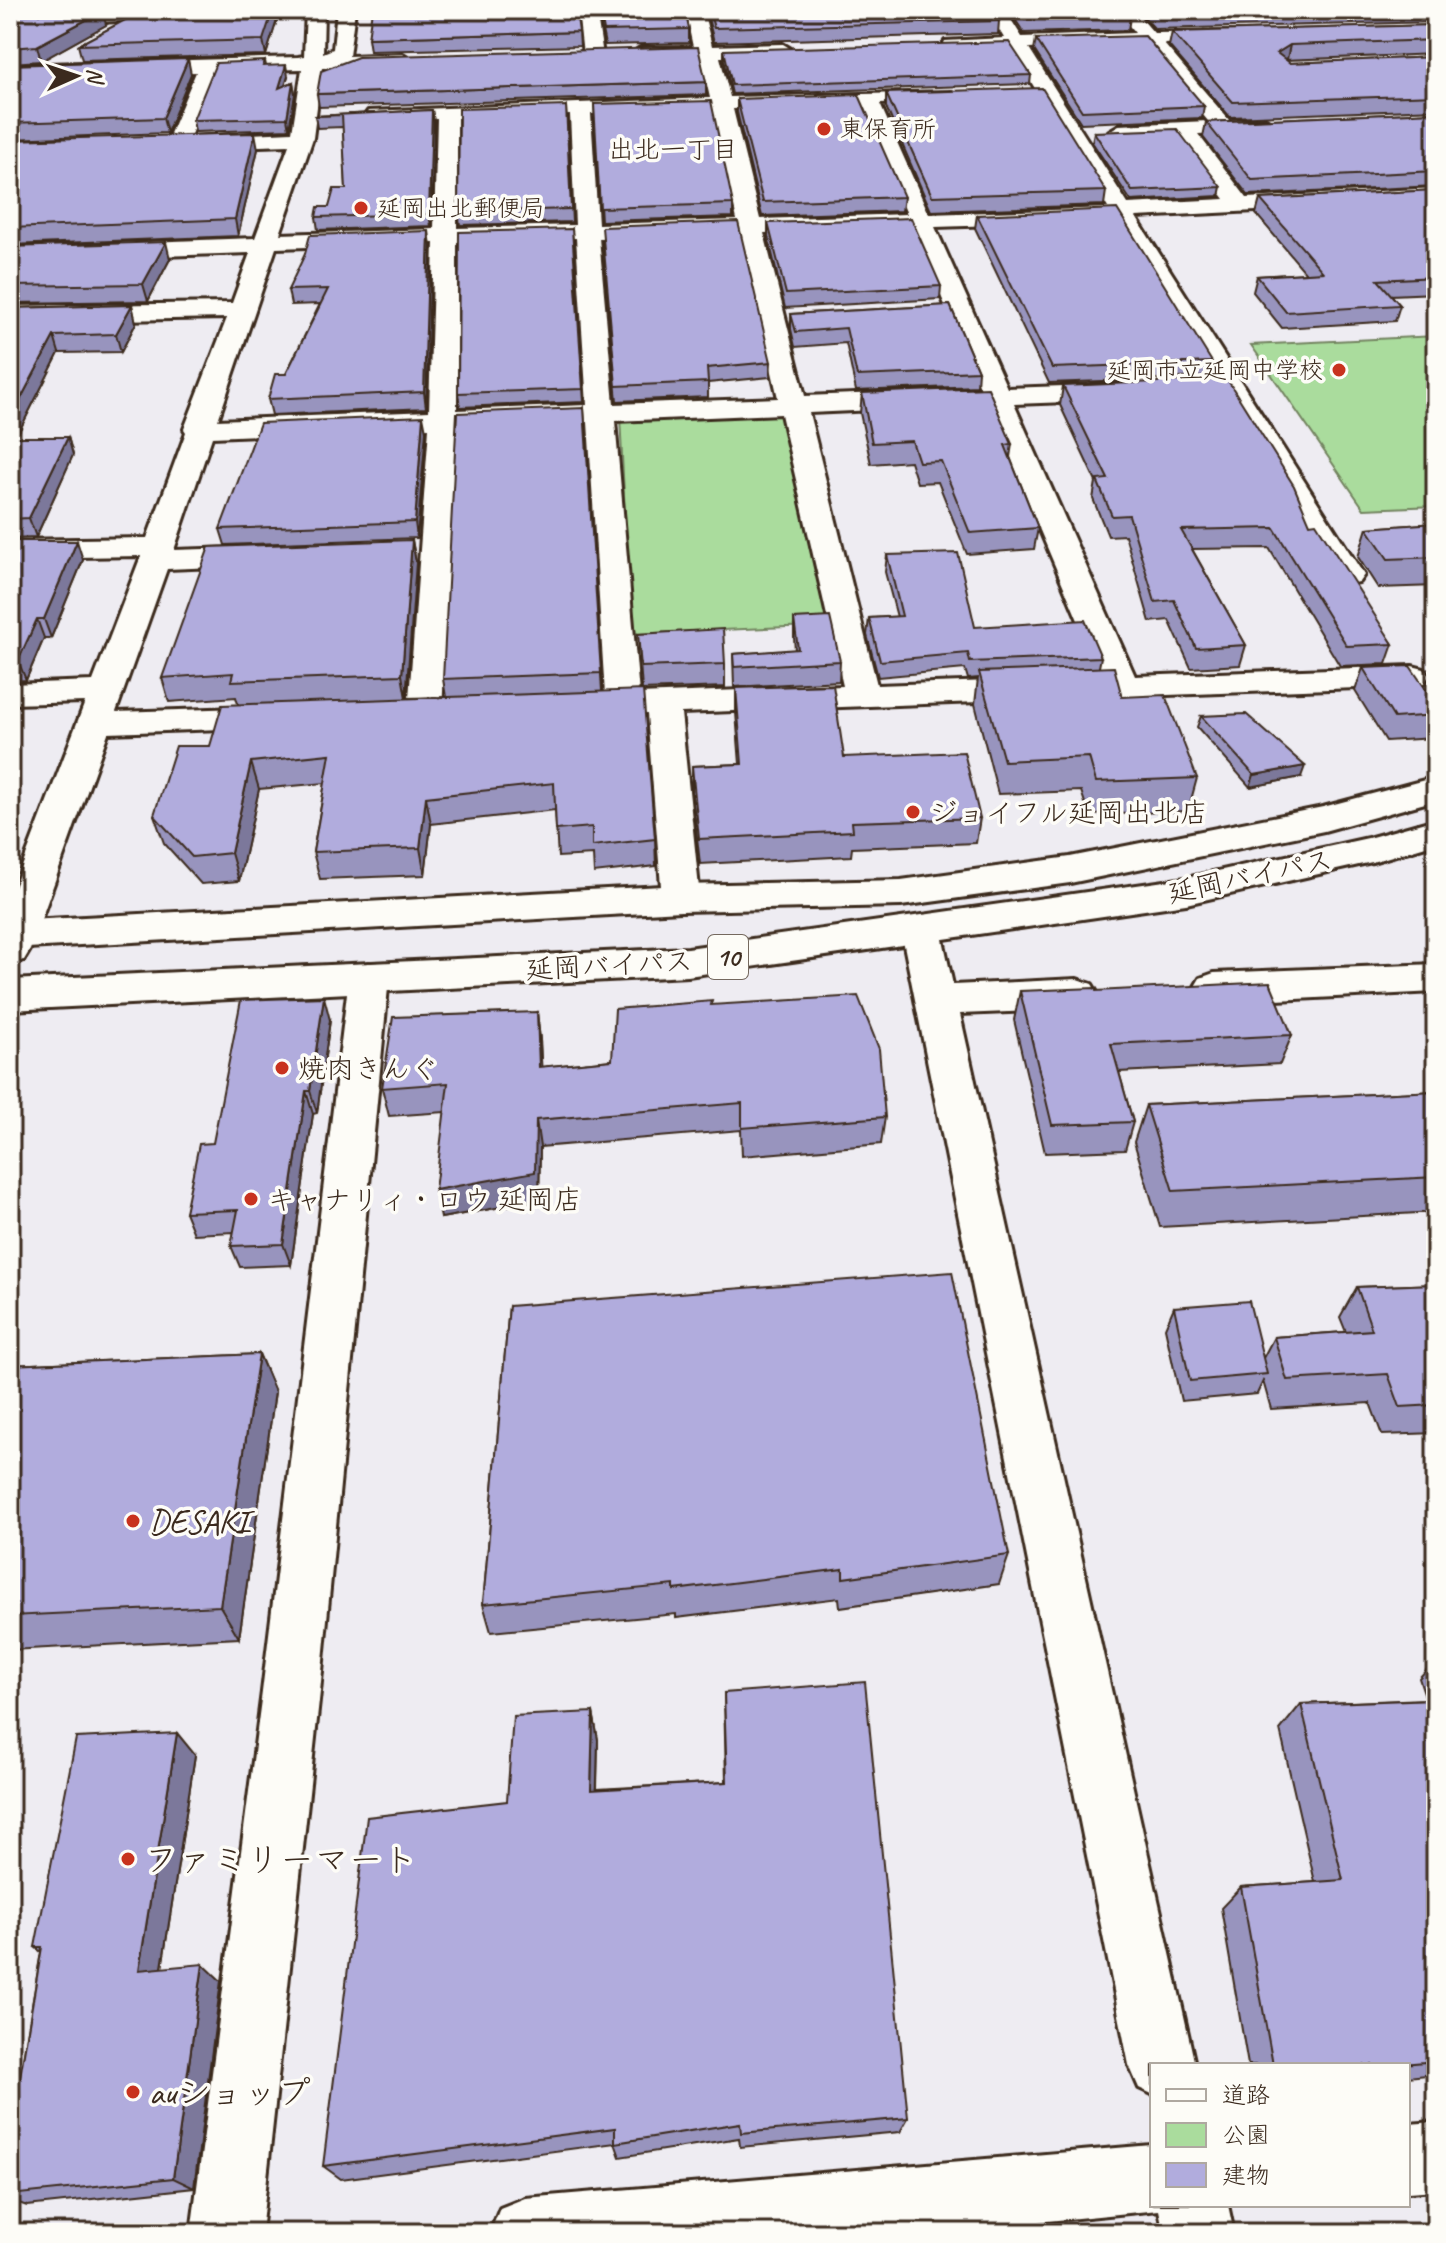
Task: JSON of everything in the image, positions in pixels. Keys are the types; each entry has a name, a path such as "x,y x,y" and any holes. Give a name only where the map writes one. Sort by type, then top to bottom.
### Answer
{"main road":[{"path":"12,940 107,691 198,429 310,124 315,10"},
{"path":"587,10 600,55 804,49"},
{"path":"694,10 703,49 709,52"},
{"path":"996,10 1362,597"},
{"path":"1125,10 1224,127"},
{"path":"284,44 283,55 313,49 342,52 351,12"},
{"path":"19,16 142,13"},
{"path":"111,34 142,13"},
{"path":"930,46 1258,36"},
{"path":"10,87 83,48"},
{"path":"10,71 208,66 313,49 424,60"},
{"path":"709,52 862,695"},
{"path":"208,66 170,143 310,124"},
{"path":"1018,94 1048,93"},
{"path":"353,115 958,96"},
{"path":"868,99 1123,686"},
{"path":"580,108 623,704"},
{"path":"425,712 443,420 447,113"},
{"path":"1072,133 1288,124"},
{"path":"1183,129 1241,205"},
{"path":"18,279 22,254 447,235 1121,213 1436,195"},
{"path":"927,311 958,309"},
{"path":"10,314 242,310"},
{"path":"771,319 802,317"},
{"path":"1200,388 1231,387"},
{"path":"198,429 1153,390"},
{"path":"10,549 295,555"},
{"path":"404,551 435,550"},
{"path":"547,707 1412,675"},
{"path":"10,694 107,691"},
{"path":"663,702 681,898"},
{"path":"95,723 315,715"},
{"name":"延岡バイパス","path":"12,940 681,898 901,893 1070,870 1324,819 1436,788"},
{"name":"延岡バイパス","path":"10,995 688,962 1186,891 1372,850 1436,831"},
{"path":"921,930 1162,2063"},
{"path":"226,2233 291,1692 369,977"},
{"path":"1170,990 1436,978"},
{"path":"936,1000 1108,992"},
{"path":"1410,2158 1436,2156"},
{"path":"525,2233 1150,2179"},
{"path":"1193,2207 1199,2233"}],"green space":[{"path":"1436,336 1436,506 1364,509 1251,345"},
{"path":"783,410 832,625 631,634 620,416"}],"building":[{"path":"144,10 273,10 263,40 78,45"},
{"path":"372,10 576,10 579,32 368,38"},
{"path":"600,10 685,10 689,29 604,31"},
{"path":"709,10 993,10 999,21 714,28"},
{"path":"1019,10 1126,10 1130,17 1025,19"},
{"path":"1153,10 1378,10 1158,15"},
{"path":"103,11 37,46 10,48 10,15"},
{"path":"1436,25 1436,40 1290,45 1277,53 1290,63 1436,57 1436,95 1233,102 1172,32"},
{"path":"1145,36 1204,106 1082,111 1036,39"},
{"path":"1009,42 1031,75 732,85 724,50"},
{"path":"698,47 706,82 317,94 321,71 358,57"},
{"path":"188,59 163,118 10,123 10,65"},
{"path":"265,61 263,66 286,65 279,88 293,82 287,118 193,120 216,63"},
{"path":"1042,88 1106,191 932,196 886,93"},
{"path":"859,95 904,197 763,202 737,99"},
{"path":"711,101 733,204 600,208 594,104"},
{"path":"566,106 571,209 458,212 459,109"},
{"path":"432,110 429,214 316,217 318,207 329,207 334,189 346,189 342,115 315,116"},
{"path":"1436,112 1436,171 1252,180 1206,122"},
{"path":"1177,129 1221,187 1132,191 1094,132"},
{"path":"255,133 235,219 10,228 10,140"},
{"path":"1436,190 1436,277 1378,280 1400,305 1286,312 1257,276 1323,272 1260,199"},
{"path":"1117,209 1212,362 1052,368 977,215"},
{"path":"911,218 941,286 786,294 768,223"},
{"path":"738,222 771,362 707,368 708,382 616,386 602,227"},
{"path":"572,229 583,389 458,393 459,232"},
{"path":"429,231 424,392 268,399 275,374 286,374 328,289 288,290 305,254 310,235"},
{"path":"166,242 143,284 10,286 10,247"},
{"path":"132,305 116,334 54,336 10,419 10,308"},
{"path":"950,305 978,371 857,376 846,328 796,332 791,314"},
{"path":"1227,379 1294,486 1310,524 1316,523 1393,644 1347,646 1274,528 1181,530 1246,645 1196,648 1174,600 1155,602 1129,515 1112,516 1097,480 1108,479 1063,386"},
{"path":"988,388 1012,444 1005,445 1038,528 970,533 941,461 919,462 912,441 872,443 862,393"},
{"path":"584,408 601,673 443,679 457,413"},
{"path":"423,416 415,522 220,529 260,423"},
{"path":"10,437 68,437 29,518 10,519"},
{"path":"1436,523 1436,557 1388,559 1367,528"},
{"path":"412,540 402,675 231,681 233,673 162,678 209,547"},
{"path":"10,541 77,541 44,619 37,619 18,661 10,662"},
{"path":"958,553 975,627 1085,620 1101,657 970,662 968,653 880,661 869,618 902,616 887,555"},
{"path":"830,617 840,661 734,667 733,654 798,649 794,619"},
{"path":"723,629 725,664 641,667 638,634"},
{"path":"1410,666 1436,704 1436,715 1394,718 1363,668"},
{"path":"1114,667 1122,697 1165,695 1197,778 1096,782 1089,757 1004,761 979,672"},
{"path":"833,685 844,757 964,752 980,818 852,822 853,831 699,839 692,766 742,764 736,688"},
{"path":"643,690 655,839 592,846 592,827 556,830 554,783 426,797 420,848 313,852 330,754 251,762 231,853 192,857 154,815 176,746 210,746 222,705"},
{"path":"1246,714 1305,766 1254,775 1201,716"},
{"path":"1270,982 1292,1035 1111,1044 1133,1122 1052,1125 1020,991 1095,988 1096,991"},
{"path":"858,996 879,1049 885,1117 742,1128 742,1103 536,1120 535,1172 435,1190 448,1083 382,1088 393,1017 537,1012 539,1067 612,1060 615,1009 712,1001 711,1005"},
{"path":"324,997 283,1244 231,1246 238,1210 185,1212 199,1144 213,1143 241,1000"},
{"path":"1436,1091 1436,1177 1173,1191 1146,1105"},
{"path":"952,1272 1009,1555 843,1578 843,1569 674,1590 674,1585 483,1604 509,1306"},
{"path":"1436,1284 1436,1405 1400,1407 1388,1374 1287,1380 1274,1337 1372,1330 1357,1287"},
{"path":"1249,1301 1267,1374 1190,1381 1174,1307"},
{"name":"DESAKI","path":"259,1354 220,1606 10,1616 10,1365"},
{"path":"865,1682 908,2118 741,2133 740,2123 615,2143 615,2128 323,2166 367,1817 507,1801 513,1716 593,1712 591,1790 727,1782 724,1693"},
{"path":"1436,1699 1436,2061 1273,2063 1241,1887 1343,1880 1301,1704"},
{"path":"177,1733 139,1970 203,1964 173,2178 10,2195 10,2136 42,1947 35,1947 76,1738"}],"place":[{"name":"東保育所","path":"824,129"},
{"name":"延岡出北郵便局","path":"361,208"},
{"name":"延岡市立延岡中学校","path":"1339,370"},
{"name":"ジョイフル延岡出北店","path":"913,812"},
{"name":"焼肉きんぐ","path":"282,1068"},
{"name":"キャナリィ・ロウ 延岡店","path":"251,1199"},
{"name":"DESAKI","path":"133,1521"},
{"name":"ファミリーマート","path":"128,1859"},
{"name":"auショップ","path":"133,2092"}],"district":[{"name":"出北一丁目","path":"673,149"}]}
